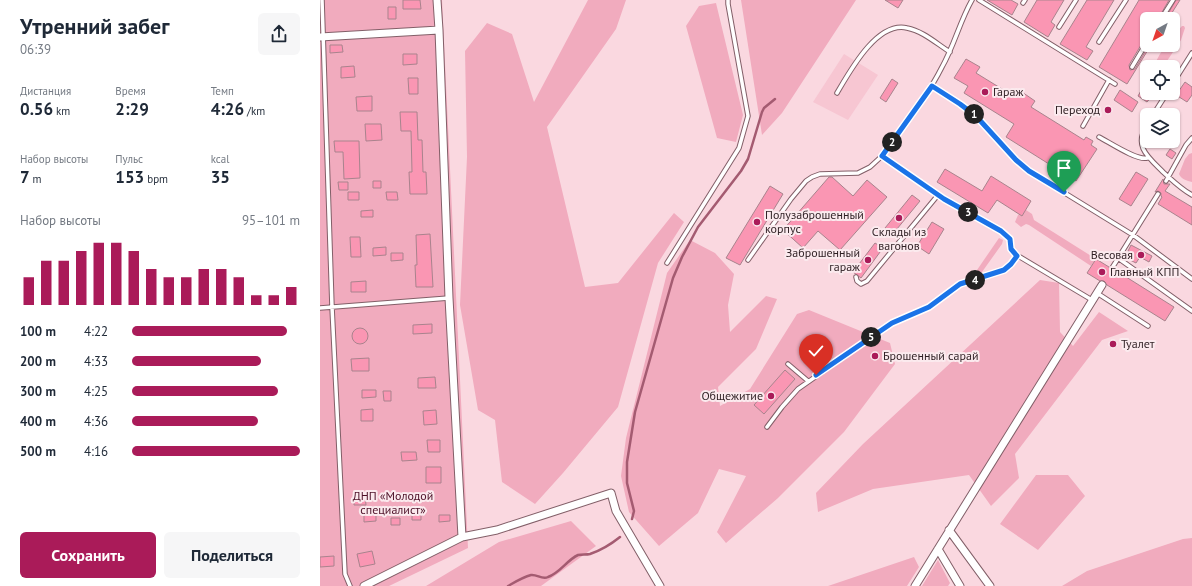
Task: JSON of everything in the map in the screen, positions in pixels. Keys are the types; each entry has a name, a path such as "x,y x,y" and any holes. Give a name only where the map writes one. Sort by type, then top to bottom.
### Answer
{"street":[{"path":"437,0 449,298 462,537"},
{"path":"322,37 439,30"},
{"path":"915,586 1102,285"},
{"path":"364,586 462,537 497,530 611,493 616,511 660,586"},
{"path":"949,530 990,586"},
{"path":"938,549 960,586"}],"lane":[{"path":"322,0 322,37 332,307 345,574 350,586"},
{"path":"667,263 738,148 748,116 728,0"},
{"path":"748,260 791,199 806,181 820,174 858,173 870,167 882,156 932,86 950,52 963,17 972,0"},
{"path":"979,0 1115,84"},
{"path":"1059,27 1076,0"},
{"path":"1099,42 1126,0"},
{"path":"1165,12 1173,0"},
{"path":"836,93 876,38 891,29 898,27 912,29 950,52"},
{"path":"1132,67 1141,52"},
{"path":"1180,72 1192,53"},
{"path":"1082,126 1109,80"},
{"path":"932,86 976,116 1016,160 1029,171 1133,235 1192,279"},
{"path":"1099,137 1134,156 1142,159 1147,158"},
{"path":"1166,181 1186,145 1192,138"},
{"path":"1143,148 1147,158 1179,187 1192,195"},
{"path":"882,156 938,195 1001,231 1010,239 1011,249 1017,256 1093,301"},
{"path":"1112,268 1158,194"},
{"path":"856,276 856,281 861,284 867,281 938,195"},
{"path":"767,427 782,406 798,389 892,323 929,307 960,284 1004,270 1017,256"},
{"path":"1118,258 1192,311"},
{"path":"1098,293 1148,326"},
{"path":"320,308 449,298"},
{"path":"788,364 808,381"}],"shaded area":[{"path":"844,54 878,75 848,120 813,102"}],"green space":[{"name":"ДНП «Молодой специалист»","path":"320,0 442,0 468,548 389,586 320,586"},
{"path":"588,0 626,0 616,29 547,127 585,287 618,283 674,213 684,222 658,263 618,407 535,504 502,482 495,420 478,410 460,305 467,157 465,51 487,23 512,34 534,102"},
{"path":"741,0 856,0 782,113 762,135"},
{"path":"716,3 743,115 736,142 717,138 686,26 699,6"},
{"path":"1182,26 1185,28 1180,42 1180,28"},
{"path":"1161,52 1173,52 1168,60 1157,60"},
{"path":"1192,153 1192,182 1186,180 1179,174 1185,159"},
{"path":"1026,210 1032,214 1034,220 1096,259 1091,266 1029,225 1026,224 1021,227 1015,222 1018,215"},
{"path":"999,238 1003,240 1002,244 982,272 979,273 977,270"},
{"path":"690,240 715,253 734,274 728,305 730,332 766,296 777,299 756,349 718,387 720,406 750,389 797,314 809,310 890,343 895,364 844,432 778,498 726,543 717,532 746,476 719,469 698,513 659,546 629,512 621,476 626,438 667,273"},
{"path":"1040,280 1059,283 1060,332 1073,346 1099,312 1128,331 1102,340 1015,454 1019,478 991,506 969,475 873,489 818,512 816,493 863,444"},
{"path":"1036,475 1068,475 1085,496 1038,550 1000,524"},
{"path":"571,521 596,546 541,586 426,586 499,542"},
{"path":"1192,538 1192,586 1062,586 1087,571 1183,539"},
{"path":"914,557 919,567 907,586 828,586"},
{"path":"938,560 950,583 948,586 922,586"}],"building":[{"path":"403,0 420,0 421,9 403,9"},
{"path":"885,0 903,0 898,8"},
{"path":"987,0 1011,0 1018,4 1012,15"},
{"path":"1037,0 1064,0 1051,22 1055,25 1048,37 1024,22"},
{"path":"1087,0 1114,0 1086,47 1093,51 1087,60 1060,44"},
{"path":"1139,0 1169,0 1162,12 1140,12 1140,47 1129,65 1130,70 1135,69 1140,60 1140,63 1127,84 1099,67"},
{"path":"1176,0 1180,0 1172,12 1169,12"},
{"path":"388,7 396,7 396,19 388,19"},
{"path":"330,45 342,45 343,52 330,53"},
{"path":"1145,52 1147,52 1142,60 1140,60"},
{"path":"403,54 417,54 417,64 403,65"},
{"path":"966,59 980,67 976,73 1015,97 1019,90 1035,101 1031,107 1084,140 1086,137 1093,141 1091,145 1097,149 1076,181 1006,137 1014,124 964,93 968,86 954,78"},
{"path":"354,66 355,77 341,78 341,67"},
{"path":"408,78 418,78 418,94 409,94"},
{"path":"892,79 898,83 886,102 880,98"},
{"path":"1185,82 1192,87 1192,95 1187,102 1180,98 1180,89"},
{"path":"1120,90 1138,102 1132,112 1114,100"},
{"path":"372,96 372,111 357,111 356,97"},
{"path":"400,112 417,112 418,140 422,140 423,172 426,172 427,194 410,194 409,172 412,172 411,131 401,131"},
{"path":"365,124 381,124 382,140 366,141"},
{"path":"334,141 359,141 360,178 344,179 343,152 335,152"},
{"path":"1170,149 1176,153 1172,159 1166,155"},
{"path":"945,169 982,191 991,176 1031,201 1022,216 997,200 988,213 937,182"},
{"path":"1136,172 1148,179 1131,206 1119,199"},
{"path":"829,177 832,177 853,196 867,180 887,197 840,250 818,231 803,248 783,230"},
{"path":"1163,179 1164,184 1170,184 1165,191 1192,207 1192,225 1158,204 1162,197 1161,193 1158,191 1155,192"},
{"path":"373,181 381,181 381,188 373,188"},
{"path":"338,182 348,182 348,190 339,190"},
{"name":"Полузаброшенный корпус","path":"770,186 783,194 740,265 726,258"},
{"path":"348,192 359,192 359,200 348,200"},
{"path":"386,192 397,192 398,200 387,200"},
{"name":"Склады из вагонов","path":"912,195 920,201 892,235 885,228"},
{"path":"373,210 373,217 361,217 361,211"},
{"path":"932,222 944,229 929,254 917,246"},
{"path":"430,234 433,287 416,287 416,235"},
{"path":"350,237 360,237 361,257 351,257"},
{"name":"Заброшенный гараж","path":"875,243 883,248 861,278 853,272"},
{"name":"Весовая","path":"1131,245 1152,256 1149,262 1140,257 1136,263 1130,260 1133,253 1128,251"},
{"path":"386,247 386,255 373,256 373,248"},
{"path":"391,253 403,253 403,260 391,261"},
{"path":"1096,259 1109,267 1111,271 1115,270 1174,307 1165,321 1107,285 1104,281 1100,281 1087,273"},
{"path":"366,281 366,292 351,292 351,282"},
{"path":"432,324 432,333 413,334 413,325"},
{"path":"360,328 367,333 368,336 363,343 360,344 353,339 352,336 357,329"},
{"path":"369,358 369,371 352,371 351,359"},
{"name":"Общежитие","path":"785,370 795,379 764,414 754,405"},
{"path":"435,377 436,388 418,388 418,378"},
{"path":"362,390 376,390 376,397 362,398"},
{"path":"383,391 391,391 391,401 384,401"},
{"path":"373,409 373,421 361,421 361,410"},
{"path":"436,410 437,424 424,425 423,411"},
{"path":"427,440 440,440 440,452 428,452"},
{"path":"401,452 416,452 417,460 402,461"},
{"path":"426,467 441,467 441,483 426,483"},
{"path":"354,495 365,495 366,505 354,505"},
{"path":"421,512 421,520 412,520 412,513"},
{"path":"364,513 376,513 376,521 364,522"},
{"path":"439,515 450,515 450,521 439,522"},
{"path":"391,518 400,518 400,525 391,525"},
{"path":"372,551 375,564 360,567 357,554"},
{"path":"334,556 334,566 320,567 320,557"}],"waterway":[{"path":"632,519 634,511 627,483 627,462 635,412 673,278 698,227 741,171 748,159 762,112 764,108 775,99"},
{"path":"508,586 531,575 546,578 556,573 574,557 598,551 620,537"}],"place":[{"name":"Гараж","path":"985,92"},
{"name":"Переход","path":"1108,110"},
{"name":"Склады из вагонов","path":"899,218"},
{"name":"Полузаброшенный корпус","path":"757,222"},
{"name":"Весовая","path":"1141,255"},
{"name":"Заброшенный гараж","path":"868,260"},
{"name":"Главный КПП","path":"1102,272"},
{"name":"Туалет","path":"1113,344"},
{"name":"Брошенный сарай","path":"875,356"},
{"name":"Общежитие","path":"771,396"}],"route":[{"path":"816,375 892,323 929,307 960,284 1004,270 1017,256 1011,249 1010,239 1001,231 944,199 882,156 932,86 976,116 1016,160 1029,171 1064,192"}]}
